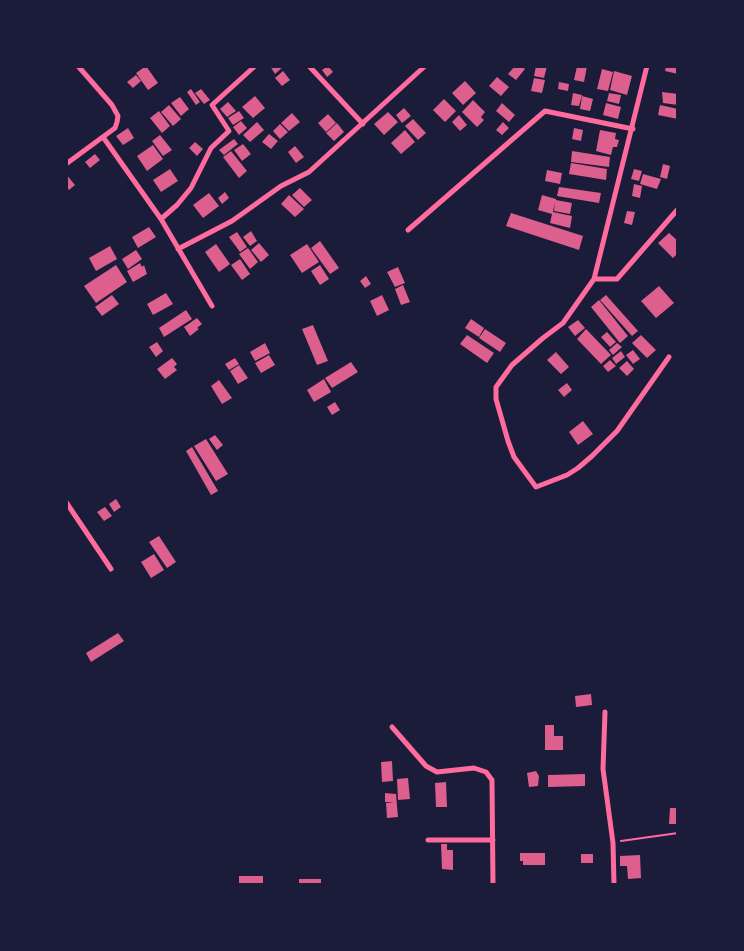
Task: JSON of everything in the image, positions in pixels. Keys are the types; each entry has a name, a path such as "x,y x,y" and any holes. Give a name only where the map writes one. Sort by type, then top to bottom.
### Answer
{"street":[{"path":"66,164 114,128 118,116 112,105 78,66"},
{"path":"161,219 178,205 191,188 211,148 229,131 212,105 255,66"},
{"path":"309,66 363,124"},
{"path":"178,249 232,221 281,186 308,172 425,66"},
{"path":"647,66 633,129 594,279 563,323 512,365 496,387 496,400 514,457 536,487 578,468 592,456 617,431 669,358"},
{"path":"408,230 545,111 633,129"},
{"path":"102,137 161,219 212,306"},
{"path":"594,279 617,279 678,209"},
{"path":"66,502 111,569"},
{"path":"605,712 602,769 613,843 614,885"},
{"path":"392,727 426,766 437,772 474,768 486,772 492,780 493,885"},
{"path":"428,840 493,840"}],"path":[{"path":"613,843 678,833"}],"building":[{"path":"146,66 158,83 148,90 136,73"},
{"path":"270,66 284,66 275,74"},
{"path":"328,66 333,72 327,77 322,70"},
{"path":"515,66 521,66 525,69 516,80 508,74"},
{"path":"536,66 547,66 544,78 534,76"},
{"path":"577,66 587,66 584,82 574,80"},
{"path":"666,66 678,66 678,74 665,71"},
{"path":"602,69 613,72 608,91 597,89"},
{"path":"283,71 290,80 282,86 275,78"},
{"path":"614,71 632,76 627,95 610,90"},
{"path":"136,75 141,81 133,88 127,82"},
{"path":"497,77 509,87 501,96 489,86"},
{"path":"534,78 545,80 542,93 531,91"},
{"path":"465,81 476,93 463,105 452,93"},
{"path":"559,82 569,84 568,91 558,89"},
{"path":"191,89 200,102 196,105 187,92"},
{"path":"201,89 210,100 204,104 195,93"},
{"path":"662,92 678,94 678,105 663,103"},
{"path":"573,93 582,95 579,106 571,105"},
{"path":"609,93 621,95 619,104 607,101"},
{"path":"255,96 265,108 253,118 242,107"},
{"path":"582,96 593,99 590,111 580,109"},
{"path":"180,97 189,109 181,116 171,103"},
{"path":"444,99 456,111 445,122 433,110"},
{"path":"473,100 485,112 481,117 484,120 477,127 462,112"},
{"path":"228,102 236,111 227,117 220,109"},
{"path":"502,103 515,115 509,122 496,111"},
{"path":"606,103 621,107 618,119 603,115"},
{"path":"169,105 181,119 173,126 161,112"},
{"path":"660,105 678,109 678,119 658,115"},
{"path":"404,108 411,116 402,123 396,115"},
{"path":"159,111 170,126 162,133 150,118"},
{"path":"239,111 244,118 233,125 228,118"},
{"path":"388,112 398,122 384,135 374,124"},
{"path":"292,113 300,122 289,131 281,123"},
{"path":"328,114 336,123 326,132 318,123"},
{"path":"459,115 467,125 460,131 452,122"},
{"path":"413,119 426,133 418,140 405,126"},
{"path":"241,121 247,128 239,135 233,127"},
{"path":"257,122 264,130 250,142 243,135"},
{"path":"503,122 509,128 502,135 496,130"},
{"path":"337,123 344,132 334,141 326,133"},
{"path":"280,124 288,132 280,139 273,131"},
{"path":"128,128 134,138 123,145 116,136"},
{"path":"574,128 583,130 581,141 572,139"},
{"path":"405,130 415,142 401,154 391,143"},
{"path":"600,130 616,133 615,139 619,140 617,147 613,147 611,155 596,151"},
{"path":"269,134 278,141 271,149 262,142"},
{"path":"160,135 172,150 163,156 152,141"},
{"path":"234,139 238,144 224,155 219,150"},
{"path":"195,142 203,149 197,156 189,148"},
{"path":"243,144 251,154 242,161 234,150"},
{"path":"153,145 163,159 147,171 137,156"},
{"path":"295,146 304,157 296,163 288,152"},
{"path":"231,151 247,171 239,178 223,157"},
{"path":"572,151 610,157 609,167 571,162"},
{"path":"95,154 100,160 90,168 85,162"},
{"path":"571,163 607,169 606,180 569,174"},
{"path":"663,164 670,166 667,179 660,177"},
{"path":"170,169 178,181 161,192 153,180"},
{"path":"634,169 642,171 639,181 631,179"},
{"path":"547,170 562,173 560,184 545,181"},
{"path":"66,174 75,185 69,190 66,186"},
{"path":"643,174 661,179 657,189 640,184"},
{"path":"634,184 642,186 640,198 632,196"},
{"path":"559,187 601,193 599,203 557,196"},
{"path":"300,188 312,200 304,207 292,195"},
{"path":"225,192 229,198 222,204 218,198"},
{"path":"209,193 219,206 203,218 193,205"},
{"path":"289,195 304,209 295,217 281,204"},
{"path":"542,195 572,203 570,214 554,211 555,202 553,212 572,216 570,228 550,223 552,214 538,210"},
{"path":"627,211 635,212 632,225 624,223"},
{"path":"511,213 583,236 579,250 506,226"},
{"path":"149,227 156,237 138,248 132,237"},
{"path":"251,231 257,241 250,246 243,237"},
{"path":"237,232 247,247 240,252 229,237"},
{"path":"669,233 678,241 678,253 673,258 658,243"},
{"path":"320,241 339,268 330,274 311,248"},
{"path":"259,243 269,255 261,262 251,250"},
{"path":"216,244 230,264 219,272 205,252"},
{"path":"307,244 319,262 302,273 290,255"},
{"path":"110,246 117,259 96,271 89,258"},
{"path":"248,248 258,262 250,269 239,254"},
{"path":"136,250 142,259 128,269 122,259"},
{"path":"240,259 250,274 242,280 231,265"},
{"path":"140,263 142,267 144,265 147,274 133,282 127,271"},
{"path":"116,265 127,282 96,303 84,286"},
{"path":"320,265 329,279 320,285 311,271"},
{"path":"398,267 405,283 395,287 387,272"},
{"path":"366,276 371,284 365,288 360,281"},
{"path":"403,285 410,302 401,305 395,289"},
{"path":"659,286 674,303 656,318 641,301"},
{"path":"166,293 173,304 153,315 147,304"},
{"path":"112,295 119,304 102,316 95,307"},
{"path":"382,295 389,310 377,316 370,301"},
{"path":"606,295 638,331 632,336 600,300"},
{"path":"599,300 628,336 620,343 591,307"},
{"path":"186,310 192,319 164,337 159,328"},
{"path":"197,318 202,324 190,336 184,327"},
{"path":"471,319 484,328 479,337 465,328"},
{"path":"578,320 585,328 575,336 568,327"},
{"path":"313,325 328,361 317,365 302,329"},
{"path":"485,329 506,343 500,352 479,338"},
{"path":"586,329 611,355 601,364 577,339"},
{"path":"607,332 616,342 610,347 601,337"},
{"path":"467,335 494,353 487,363 460,344"},
{"path":"641,335 656,350 647,358 632,343"},
{"path":"157,342 163,351 156,357 149,347"},
{"path":"265,343 270,353 255,361 250,352"},
{"path":"617,343 622,347 613,355 609,350"},
{"path":"633,350 640,359 633,364 626,355"},
{"path":"621,351 625,357 616,364 612,358"},
{"path":"556,352 569,367 561,374 547,360"},
{"path":"269,355 275,365 261,373 255,363"},
{"path":"172,358 177,364 174,367 177,370 165,379 157,369"},
{"path":"235,358 239,364 229,370 225,364"},
{"path":"610,360 616,366 608,372 603,366"},
{"path":"627,361 634,369 627,376 619,368"},
{"path":"351,362 358,372 332,388 325,378"},
{"path":"239,365 248,378 238,384 230,371"},
{"path":"324,379 331,392 314,402 307,390"},
{"path":"219,380 232,398 222,404 211,386"},
{"path":"567,383 572,390 564,397 558,390"},
{"path":"335,402 340,410 332,415 327,407"},
{"path":"583,421 593,434 578,445 569,432"},
{"path":"215,435 223,445 217,450 209,439"},
{"path":"206,439 228,474 216,481 194,446"},
{"path":"192,447 218,491 211,495 186,451"},
{"path":"116,499 121,507 114,512 109,504"},
{"path":"105,507 112,516 104,521 97,512"},
{"path":"159,536 176,562 167,568 149,542"},
{"path":"154,554 164,570 151,578 141,562"},
{"path":"118,633 124,641 91,662 86,653"},
{"path":"591,694 592,705 576,707 575,696"},
{"path":"545,725 554,725 554,736 563,736 563,750 545,750"},
{"path":"392,761 393,781 382,782 381,762"},
{"path":"536,771 539,776 538,786 529,787 527,773"},
{"path":"585,774 585,786 548,787 548,775"},
{"path":"408,778 410,799 398,800 397,779"},
{"path":"446,782 447,807 436,807 435,783"},
{"path":"385,793 396,794 398,817 387,818 386,803 394,802 385,802"},
{"path":"670,808 678,808 678,824 669,824"},
{"path":"441,844 447,844 447,850 453,850 453,870 442,869"},
{"path":"520,853 545,853 545,865 523,865 523,861 520,861"},
{"path":"581,854 593,854 593,863 581,863"},
{"path":"640,855 641,878 628,879 627,866 620,866 620,856"},
{"path":"239,876 263,876 263,885 239,885"},
{"path":"299,879 321,879 321,885 299,885"}]}
